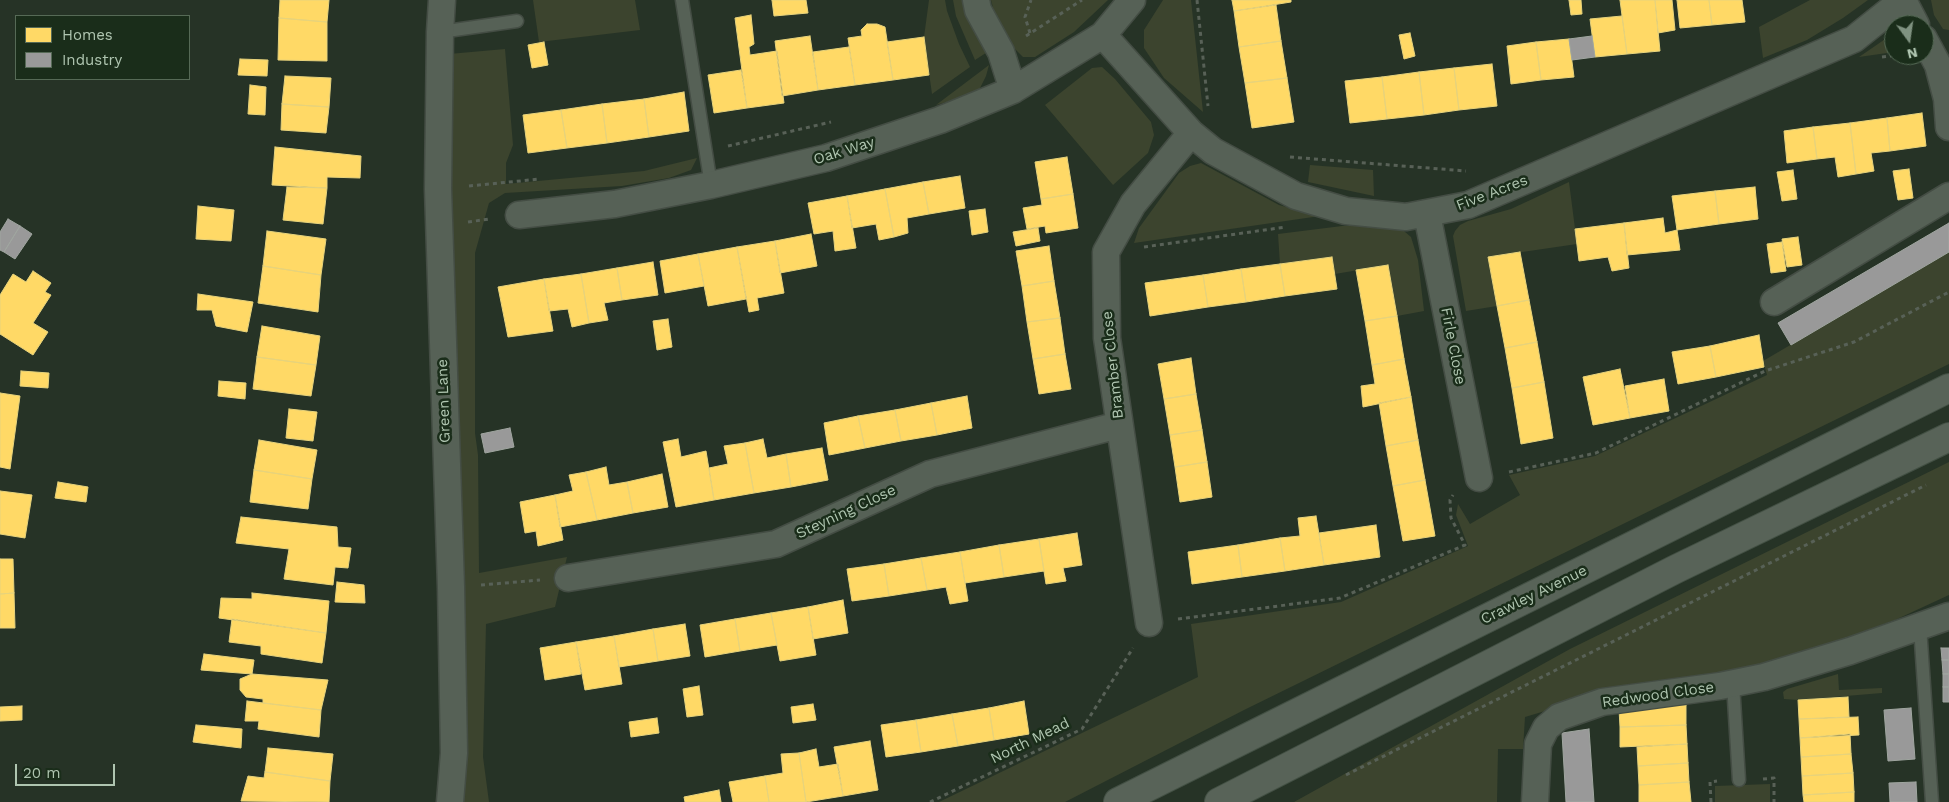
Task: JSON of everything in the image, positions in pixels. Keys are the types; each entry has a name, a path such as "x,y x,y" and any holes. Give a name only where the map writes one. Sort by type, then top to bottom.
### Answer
{"main road":[{"name":"Crawley Avenue","path":"1118,802 1949,388"},
{"path":"1218,802 1676,569 1949,437"}],"street":[{"name":"Green Lane","path":"442,0 438,226 451,587 454,753 450,802"},
{"path":"976,0 978,10 1000,52 1013,90"},
{"name":"Oak Way","path":"519,215 615,204 710,185 826,158 940,120 1013,90 1103,35 1132,0"},
{"path":"1903,0 1911,15"},
{"name":"Five Acres","path":"1103,35 1191,133 1213,151 1296,196 1346,211 1406,218 1468,205 1854,39 1903,0"},
{"path":"1934,58 1938,65 1947,99 1949,127"},
{"name":"Bramber Close","path":"1149,623 1107,338 1106,252 1132,204 1191,133"},
{"path":"1774,302 1949,196"},
{"name":"Firle Close","path":"1428,214 1479,478"},
{"name":"Steyning Close","path":"568,578 776,544 930,474 1119,425"},
{"name":"Redwood Close","path":"1535,802 1538,744 1546,728 1559,717 1592,704 1621,698 1733,684 1821,661 1949,616"}],"lane":[{"path":"682,0 710,185"},
{"path":"440,32 517,21"},
{"path":"1920,627 1932,802"},
{"name":"Redwood Close","path":"1733,684 1738,780"}],"path":[{"path":"1030,33 1024,17 1031,0"},
{"path":"1000,52 1082,0"},
{"path":"1197,0 1213,151"},
{"path":"704,151 838,120"},
{"path":"1281,156 1476,172"},
{"path":"438,189 541,179"},
{"path":"438,226 519,215"},
{"path":"1106,252 1288,226"},
{"path":"1149,623 1340,598 1465,545 1450,518 1450,500 1454,494 1479,478 1596,453 1765,371 1854,342 1949,292"},
{"path":"1345,775 1931,483"},
{"path":"451,587 568,578"},
{"name":"North Mead","path":"930,802 1082,729 1149,623"}],"green space":[{"path":"533,0 635,0 640,30 539,42"},
{"path":"929,0 945,0 959,44 970,67 932,94 924,37"},
{"path":"953,0 966,0 989,51 975,60 956,16"},
{"path":"991,0 1108,0 1074,32 1035,57 1023,57 1007,41 995,15"},
{"path":"1163,0 1191,0 1203,112 1164,78 1144,48 1144,30"},
{"path":"1810,0 1868,0 1807,40 1763,58 1759,27"},
{"path":"1931,0 1949,0 1949,30 1943,29 1934,15"},
{"path":"1884,40 1884,53 1859,57"},
{"path":"505,49 513,145 506,163 506,184 644,171 697,158 691,170 669,178 622,186 505,193 489,203 475,253 475,433 478,455 479,573 567,557 555,607 486,624 483,757 489,802 462,802 446,257 449,54"},
{"path":"989,65 979,90 965,97 936,105"},
{"path":"1102,67 1115,79 1151,122 1154,135 1148,153 1113,185 1045,105 1092,68"},
{"path":"1201,163 1279,205 1320,216 1134,243 1139,228 1179,173 1190,166"},
{"path":"1310,165 1373,170 1374,196 1308,182"},
{"path":"1569,182 1577,244 1488,257 1497,306 1466,311 1453,236 1455,231 1460,225 1468,221 1511,209"},
{"path":"1342,226 1398,226 1411,237 1418,260 1424,311 1397,316 1388,265 1335,274 1332,257 1280,264 1278,234"},
{"path":"1949,252 1949,364 1244,710 1065,802 939,802 1198,677 1191,624 1341,602 1468,546 1456,515 1458,504 1470,524 1520,495 1509,475 1595,456 1767,375 1763,361"},
{"path":"1949,462 1949,595 1895,620 1770,666 1605,693 1525,717 1523,749 1498,749 1497,802 1294,802 1570,649"},
{"path":"1838,674 1839,690 1882,688 1882,693 1798,700 1784,699 1783,692 1787,689"},
{"path":"1770,784 1770,802 1715,802 1715,786"}],"building: Homes":[{"path":"280,0 329,0 327,22 279,18"},
{"path":"772,0 806,0 808,13 774,16"},
{"path":"1232,0 1291,0 1291,2 1234,11"},
{"path":"1569,0 1581,0 1582,14 1571,15"},
{"path":"1620,0 1655,0 1660,51 1627,54"},
{"path":"1655,0 1672,0 1675,30 1658,33"},
{"path":"1677,0 1709,0 1712,25 1680,28"},
{"path":"1709,0 1742,0 1745,22 1712,25"},
{"path":"1276,5 1281,41 1239,47 1234,11"},
{"path":"751,15 754,44 749,47 750,55 777,51 784,103 747,108 735,18"},
{"path":"1622,16 1627,54 1595,57 1590,19"},
{"path":"279,18 327,22 327,61 278,60"},
{"path":"867,24 877,24 885,27 893,80 855,85 848,38 862,36 861,30"},
{"path":"1410,33 1415,56 1404,59 1399,35"},
{"path":"810,36 818,90 782,96 775,41"},
{"path":"924,37 929,75 893,80 887,42"},
{"path":"1569,39 1574,77 1541,80 1536,42"},
{"path":"1281,41 1287,78 1245,83 1239,47"},
{"path":"544,42 548,65 532,68 528,45"},
{"path":"1536,42 1541,80 1511,84 1507,46"},
{"path":"849,47 855,85 818,90 813,52"},
{"path":"240,59 268,60 267,76 238,75"},
{"path":"1492,64 1497,106 1459,110 1454,68"},
{"path":"1454,68 1459,110 1424,115 1419,72"},
{"path":"741,70 747,108 714,113 708,75"},
{"path":"1419,72 1424,115 1387,119 1382,77"},
{"path":"285,76 331,78 329,107 282,104"},
{"path":"1382,77 1387,119 1350,123 1345,81"},
{"path":"1287,78 1294,122 1252,128 1245,83"},
{"path":"250,85 266,87 265,115 248,114"},
{"path":"684,92 689,131 649,137 644,99"},
{"path":"644,99 649,137 607,143 602,104"},
{"path":"282,104 329,107 326,133 281,130"},
{"path":"602,104 607,143 567,148 561,110"},
{"path":"561,110 567,148 528,153 523,115"},
{"path":"1922,113 1926,146 1890,151 1887,118"},
{"path":"1887,118 1890,151 1871,153 1874,171 1856,174 1850,123"},
{"path":"1850,123 1856,174 1838,177 1835,157 1817,159 1813,127"},
{"path":"1813,127 1817,159 1787,163 1784,131"},
{"path":"275,147 361,156 360,178 327,177 327,188 272,185"},
{"path":"1067,157 1073,194 1041,199 1035,162"},
{"path":"1909,169 1913,198 1898,200 1893,171"},
{"path":"1793,170 1797,199 1782,201 1777,172"},
{"path":"960,176 965,208 929,214 923,182"},
{"path":"923,182 929,214 907,218 908,233 894,237 885,189"},
{"path":"287,187 327,188 323,224 283,220"},
{"path":"1755,187 1758,219 1719,224 1715,191"},
{"path":"885,189 894,237 879,240 876,224 852,228 847,196"},
{"path":"1715,191 1719,224 1677,230 1672,196"},
{"path":"1073,194 1078,228 1046,233 1045,226 1027,229 1023,208 1042,205 1041,199"},
{"path":"847,196 856,248 835,251 833,231 814,234 808,203"},
{"path":"198,206 234,210 231,241 196,239"},
{"path":"985,209 988,232 972,235 969,211"},
{"path":"1663,218 1665,233 1677,230 1680,250 1627,255 1624,223"},
{"path":"1624,223 1629,268 1612,271 1608,257 1579,261 1575,229"},
{"path":"1038,228 1040,241 1016,246 1013,232"},
{"path":"267,231 326,239 321,275 263,266"},
{"path":"811,234 817,266 780,273 775,241"},
{"path":"1798,237 1802,265 1787,267 1782,239"},
{"path":"775,241 784,293 757,298 759,310 749,312 737,247"},
{"path":"1782,242 1786,271 1771,273 1767,244"},
{"path":"1049,246 1054,281 1022,286 1016,251"},
{"path":"737,247 746,299 708,306 698,254"},
{"path":"1520,252 1529,300 1497,306 1488,257"},
{"path":"698,254 704,286 665,293 660,261"},
{"path":"1332,257 1337,289 1285,296 1280,264"},
{"path":"653,262 658,295 622,300 617,268"},
{"path":"1280,264 1285,296 1246,302 1241,269"},
{"path":"1388,265 1397,316 1365,321 1356,270"},
{"path":"263,266 321,275 318,312 258,303"},
{"path":"617,268 622,300 604,303 608,320 589,323 581,274"},
{"path":"1241,269 1246,302 1208,307 1203,275"},
{"path":"33,271 51,283 45,292 51,295 33,323 48,332 33,355 0,334 0,295 13,274 26,282"},
{"path":"581,274 589,323 572,327 568,309 549,311 544,279"},
{"path":"1203,275 1208,307 1150,316 1145,283"},
{"path":"544,279 553,331 508,337 498,287"},
{"path":"1054,281 1060,318 1027,322 1022,286"},
{"path":"198,294 253,302 247,332 216,326 212,310 197,310"},
{"path":"1529,300 1537,342 1505,348 1497,306"},
{"path":"1397,316 1404,359 1372,365 1365,321"},
{"path":"1060,318 1065,354 1033,359 1027,322"},
{"path":"668,319 672,347 657,350 653,321"},
{"path":"262,326 320,336 316,365 257,357"},
{"path":"1759,335 1764,367 1716,377 1710,346"},
{"path":"1537,342 1544,382 1512,388 1505,348"},
{"path":"1710,346 1716,377 1678,384 1672,352"},
{"path":"1065,354 1071,389 1039,394 1033,359"},
{"path":"257,357 316,365 311,396 253,389"},
{"path":"1191,358 1196,394 1164,399 1158,364"},
{"path":"1404,359 1411,397 1363,407 1361,386 1375,384 1372,365"},
{"path":"1620,369 1630,418 1593,425 1583,377"},
{"path":"21,371 49,373 48,388 20,386"},
{"path":"1664,379 1669,411 1630,418 1625,386"},
{"path":"219,381 246,383 245,399 218,396"},
{"path":"1544,382 1553,438 1521,444 1512,388"},
{"path":"0,393 20,396 10,469 0,467"},
{"path":"1196,394 1202,430 1170,435 1164,399"},
{"path":"967,396 972,428 937,435 931,403"},
{"path":"1411,397 1418,440 1386,446 1379,403"},
{"path":"931,403 937,435 901,441 895,410"},
{"path":"289,409 317,412 313,441 286,438"},
{"path":"895,410 901,441 865,448 858,416"},
{"path":"858,416 865,448 829,455 824,423"},
{"path":"1202,430 1207,462 1175,467 1170,435"},
{"path":"678,439 681,457 706,451 714,500 676,507 663,442"},
{"path":"763,439 767,458 786,454 791,487 754,493 745,443"},
{"path":"259,440 317,450 312,479 254,470"},
{"path":"1418,440 1425,480 1393,486 1386,446"},
{"path":"745,443 754,493 714,500 709,468 728,464 724,446"},
{"path":"822,448 828,480 791,487 786,454"},
{"path":"1207,462 1212,497 1180,502 1175,467"},
{"path":"606,467 609,485 627,482 633,513 597,520 586,472"},
{"path":"254,470 312,479 308,509 250,502"},
{"path":"586,472 597,520 560,527 555,495 573,491 569,475"},
{"path":"662,474 668,507 633,513 627,482"},
{"path":"1425,480 1435,536 1403,541 1393,486"},
{"path":"58,482 88,487 86,502 55,498"},
{"path":"0,491 32,495 25,538 0,534"},
{"path":"555,495 563,540 538,546 536,531 525,533 520,502"},
{"path":"1316,516 1324,565 1285,571 1280,538 1300,536 1298,518"},
{"path":"241,517 337,527 338,547 351,548 348,568 335,567 333,585 284,579 289,549 236,543"},
{"path":"1376,525 1380,557 1324,565 1319,533"},
{"path":"1077,533 1082,565 1063,568 1066,581 1046,584 1039,539"},
{"path":"1280,538 1285,571 1242,577 1238,545"},
{"path":"1039,539 1044,571 1004,577 999,545"},
{"path":"999,545 1004,577 965,583 960,552"},
{"path":"1238,545 1242,577 1192,584 1188,552"},
{"path":"960,552 968,601 950,604 946,587 927,590 921,558"},
{"path":"921,558 927,590 889,596 884,564"},
{"path":"0,559 13,559 14,593 0,594"},
{"path":"884,564 889,596 852,601 847,569"},
{"path":"337,582 364,585 365,603 335,602"},
{"path":"14,593 15,628 0,628 0,594"},
{"path":"252,593 329,601 326,633 219,618 221,598 252,599"},
{"path":"843,600 848,633 813,639 808,607"},
{"path":"808,607 816,655 780,661 771,613"},
{"path":"771,613 777,645 740,651 735,619"},
{"path":"232,619 326,633 322,663 261,654 261,646 229,642"},
{"path":"735,619 740,651 705,657 700,625"},
{"path":"685,624 690,656 658,661 653,629"},
{"path":"653,629 658,661 619,667 614,636"},
{"path":"614,636 622,684 585,690 576,642"},
{"path":"576,642 581,674 545,680 540,648"},
{"path":"204,654 254,660 252,674 201,670"},
{"path":"252,674 328,680 321,710 263,703 263,699 246,697 240,690 240,679"},
{"path":"699,686 703,715 687,717 683,689"},
{"path":"1848,697 1849,717 1799,719 1798,700"},
{"path":"247,701 321,710 319,737 258,729 259,721 245,721"},
{"path":"1024,701 1029,734 994,740 989,708"},
{"path":"813,704 816,720 793,723 791,707"},
{"path":"1686,705 1686,725 1620,727 1619,709"},
{"path":"22,706 22,720 0,721 0,707"},
{"path":"989,708 994,740 958,746 952,714"},
{"path":"952,714 958,746 921,752 916,720"},
{"path":"1858,717 1859,735 1800,738 1799,719"},
{"path":"657,718 659,733 631,737 629,722"},
{"path":"916,720 921,752 886,757 881,725"},
{"path":"196,725 242,729 241,748 193,742"},
{"path":"1686,725 1687,744 1620,747 1620,727"},
{"path":"1850,734 1851,754 1801,757 1800,738"},
{"path":"870,741 878,790 843,796 834,747"},
{"path":"1687,744 1688,763 1638,766 1637,747"},
{"path":"268,748 333,754 330,781 265,772"},
{"path":"816,749 819,767 838,764 843,796 806,802 799,753"},
{"path":"799,753 806,802 769,802 765,776 783,773 781,754"},
{"path":"1851,754 1853,773 1802,776 1801,757"},
{"path":"1688,763 1689,782 1639,785 1638,766"},
{"path":"265,772 330,781 329,802 241,801 248,776 264,778"},
{"path":"1853,773 1854,792 1803,795 1802,776"},
{"path":"765,776 769,802 733,802 729,782"},
{"path":"1689,782 1691,802 1639,802 1639,785"},
{"path":"719,790 721,802 685,802 684,797"},
{"path":"1854,792 1854,802 1804,802 1803,795"}],"building: Industry":[{"path":"1592,36 1595,57 1572,60 1569,39"},
{"path":"8,219 20,226 4,252 0,250 0,232"},
{"path":"1949,223 1949,252 1791,345 1778,323"},
{"path":"20,226 32,234 15,259 4,252"},
{"path":"510,428 514,447 485,453 481,434"},
{"path":"1941,648 1949,648 1949,660 1942,660"},
{"path":"1942,660 1949,660 1949,674 1943,674"},
{"path":"1943,674 1949,674 1949,687 1943,687"},
{"path":"1943,687 1949,687 1949,702 1943,702"},
{"path":"1911,708 1915,759 1888,761 1884,710"},
{"path":"1589,729 1594,802 1566,802 1562,733"},
{"path":"1916,782 1917,802 1890,802 1889,783"}]}
